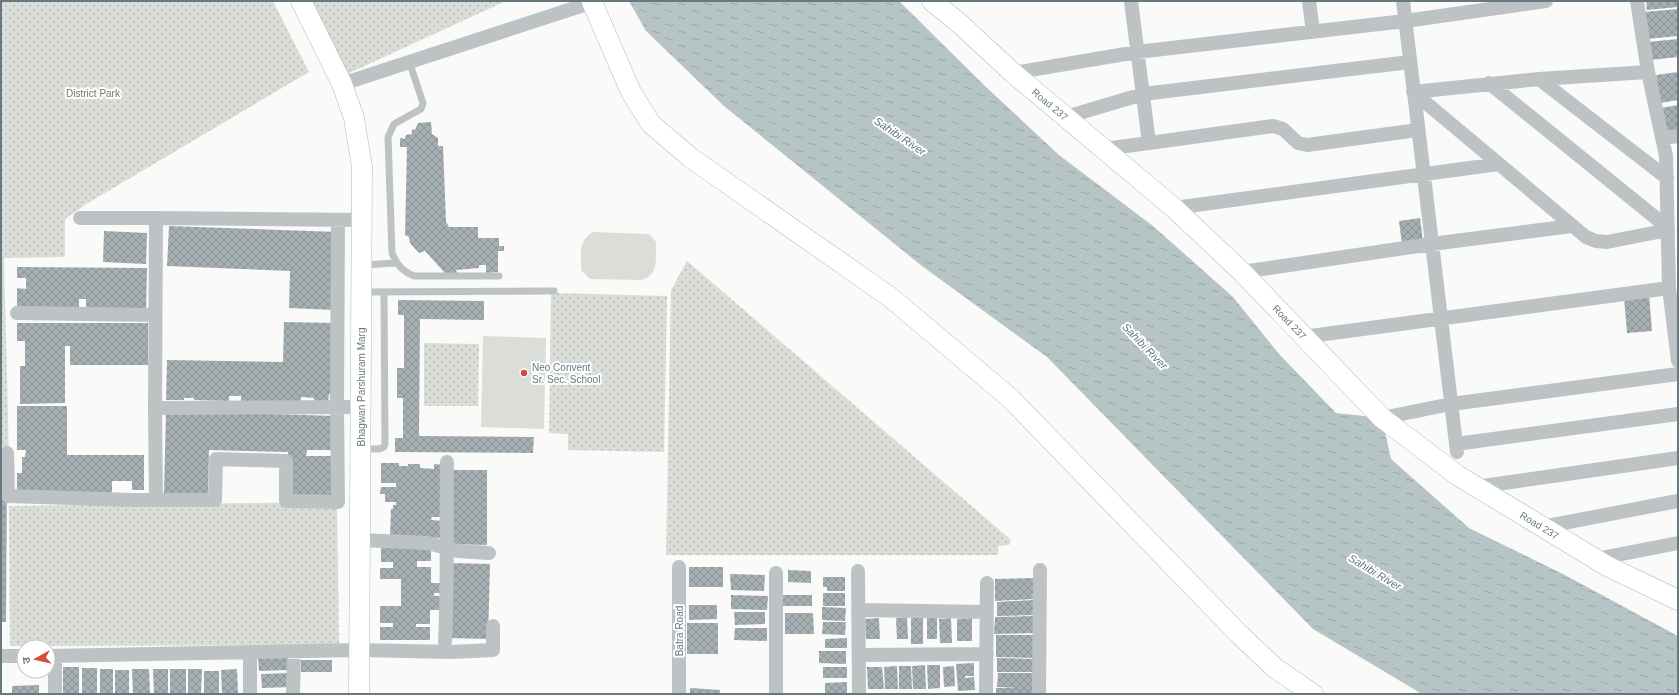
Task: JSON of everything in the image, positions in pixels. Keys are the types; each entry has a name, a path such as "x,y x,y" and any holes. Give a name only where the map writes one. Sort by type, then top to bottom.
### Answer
{"street":[{"name":"Bhagwan Parshuram Marg","path":"301,1 342,84 354,118 362,167 359,694"},
{"name":"Road 237","path":"932,1 959,23 1013,73 1174,208 1242,272 1382,418 1457,475 1476,487 1596,559 1678,600"},
{"path":"1131,1 1150,143"},
{"path":"1309,1 1313,32"},
{"path":"1403,1 1456,448 1678,414"},
{"path":"1013,73 1137,52 1405,21 1546,1"},
{"path":"1637,1 1648,72 1666,156 1670,234 1670,288 1678,361"},
{"path":"342,84 594,2 632,92 651,124 691,158 890,297 1010,398 1239,634 1275,668 1313,694"},
{"path":"1066,117 1143,94 1410,62"},
{"path":"1413,92 1539,79 1648,72"},
{"path":"1539,79 1666,178"},
{"path":"1489,84 1670,234"},
{"path":"1413,92 1571,226 1591,239 1606,242 1670,234"},
{"path":"1104,149 1272,126 1283,129 1298,143 1307,145 1418,130"},
{"path":"1662,138 1678,136"},
{"path":"1174,208 1498,164"},
{"path":"80,218 362,220"},
{"path":"156,218 156,500"},
{"path":"338,220 336,407 338,502"},
{"path":"1242,272 1432,244 1571,226"},
{"path":"1303,337 1670,288"},
{"path":"17,313 155,315"},
{"path":"1382,418 1451,404 1678,374"},
{"path":"155,408 361,407"},
{"path":"7,453 8,496 215,500 216,459 286,461 286,501 360,502"},
{"path":"1476,487 1678,458"},
{"path":"445,642 447,603 446,462"},
{"path":"1542,527 1678,501"},
{"path":"360,540 428,543 458,551 489,553"},
{"path":"1596,559 1678,543"},
{"name":"Batra Road","path":"680,567 680,694"},
{"path":"1039,694 1040,570"},
{"path":"858,571 859,694"},
{"path":"776,573 776,694"},
{"path":"986,694 987,584"},
{"path":"858,610 987,612"},
{"path":"56,656 359,650 451,652 493,650 493,626"},
{"path":"250,652 250,694"},
{"path":"294,652 294,694"},
{"path":"859,654 986,654"},
{"path":"1,656 16,656"},
{"path":"54,679 55,694"}],"lane":[{"path":"409,61 423,103 421,109 394,124 388,137 392,253 396,263 407,273 414,276 499,276"},
{"path":"362,265 396,263"},
{"path":"362,292 554,291"},
{"path":"360,449 379,449 384,447 384,292"}],"green space":[{"name":"District Park","path":"1,1 273,1 309,72 88,203 65,219 65,257 4,258 9,459 1,459"},
{"path":"307,1 506,1 347,74"},
{"path":"593,232 649,234 656,242 656,259 652,274 642,280 590,279 581,270 581,249 582,244"},
{"path":"687,261 1011,540 1009,545 998,546 998,555 666,555 671,290"},
{"path":"551,293 667,296 664,452 568,450 568,434 549,433"},
{"path":"483,336 546,338 544,429 481,427"},
{"path":"424,343 479,344 478,406 424,406"},
{"path":"337,502 339,645 56,646 56,639 16,639 16,646 10,646 9,506"}],"water":[{"name":"Sahibi River","path":"629,1 899,1 985,86 1059,155 1153,226 1233,297 1279,354 1336,413 1382,418 1391,459 1469,528 1563,574 1678,636 1678,694 1422,694 1313,629 1047,357 922,266 724,106 646,31"}],"building":[{"path":"1646,1 1678,1 1678,7 1647,10"},
{"path":"1678,9 1678,36 1647,39 1644,12"},
{"path":"1678,39 1678,57 1650,60 1648,42"},
{"path":"1678,72 1678,100 1660,103 1656,75"},
{"path":"1678,105 1678,130 1665,132 1661,108"},
{"path":"431,122 432,134 438,138 438,146 443,146 446,222 449,227 478,227 478,238 499,238 499,246 504,246 504,251 498,251 498,272 486,273 486,265 479,265 479,268 456,270 457,273 445,273 425,251 419,253 410,243 409,237 405,235 407,147 400,147 400,138 405,139 406,135 412,134 412,129 415,130 418,123"},
{"path":"1420,218 1423,241 1402,244 1399,221"},
{"path":"169,226 337,232 334,310 289,308 290,271 167,266"},
{"path":"104,231 147,233 146,264 103,262"},
{"path":"17,267 147,268 146,310 86,309 86,299 79,299 79,309 17,309 17,288 26,289 26,278 17,278"},
{"path":"1649,294 1652,331 1627,333 1624,297"},
{"path":"398,300 484,301 484,320 420,319 419,436 534,437 533,453 395,452 395,438 403,438 403,398 397,398 397,368 404,368 404,315 398,315"},
{"path":"284,322 335,323 334,395 329,394 328,403 314,403 314,398 301,397 301,403 241,401 241,396 229,396 229,401 194,400 194,398 184,398 184,400 166,400 167,360 283,362"},
{"path":"17,323 148,323 148,365 70,365 70,346 65,346 65,403 20,404 20,366 25,366 25,341 17,341"},
{"path":"17,406 67,406 67,455 144,455 144,490 132,490 132,481 112,481 112,494 17,494 17,473 22,473 22,457 25,457 26,450 17,450"},
{"path":"166,411 335,416 334,450 307,450 306,456 334,456 333,496 287,495 288,452 209,450 208,494 164,493"},
{"path":"381,463 399,463 399,466 420,464 420,468 434,469 434,464 445,465 443,517 432,517 431,520 444,521 443,538 390,536 391,509 393,509 393,505 396,505 396,502 385,502 385,494 380,494 381,487 396,487 396,483 381,483"},
{"path":"1,470 7,470 6,622 1,622"},
{"path":"448,470 487,470 487,545 448,544"},
{"path":"381,546 431,546 431,561 417,561 417,567 431,567 431,583 445,583 445,593 434,593 434,596 445,596 445,610 430,610 430,624 416,624 416,627 430,627 430,640 380,640 380,627 393,627 393,623 380,623 380,606 401,606 401,579 380,579 380,568 393,568 393,562 381,562"},
{"path":"450,563 490,564 488,639 448,638"},
{"path":"689,567 723,567 723,587 689,587"},
{"path":"788,570 811,571 811,583 788,582"},
{"path":"730,574 765,575 764,591 731,590"},
{"path":"823,577 845,577 845,591 827,591 827,587 823,587"},
{"path":"1033,578 1034,599 995,601 995,579"},
{"path":"823,593 845,593 845,606 823,606"},
{"path":"731,595 768,596 767,610 731,609"},
{"path":"783,595 812,595 812,606 783,606"},
{"path":"1033,600 1034,615 997,616 997,602"},
{"path":"689,605 717,605 717,619 689,620"},
{"path":"822,607 846,608 845,621 822,620"},
{"path":"734,612 765,612 765,624 735,625"},
{"path":"785,613 813,613 814,634 785,634"},
{"path":"911,616 923,616 923,644 911,644"},
{"path":"1034,616 1035,633 994,634 995,617"},
{"path":"907,617 908,639 897,639 896,618"},
{"path":"879,618 880,639 866,639 865,619"},
{"path":"927,618 937,618 937,639 927,639"},
{"path":"951,618 952,643 940,643 939,619"},
{"path":"972,618 972,641 957,641 957,619"},
{"path":"823,622 846,622 845,635 822,634"},
{"path":"687,623 718,623 718,654 687,654"},
{"path":"735,628 767,628 767,641 734,640"},
{"path":"996,635 1036,635 1036,658 996,657"},
{"path":"847,638 847,648 825,648 825,639"},
{"path":"819,651 846,651 846,664 819,663"},
{"path":"288,657 288,670 259,671 258,658"},
{"path":"997,658 1035,659 1035,672 997,672"},
{"path":"301,660 332,660 332,672 301,672"},
{"path":"974,663 974,676 965,676 965,678 974,677 975,690 958,691 956,664"},
{"path":"925,665 926,689 913,689 912,666"},
{"path":"927,665 940,665 940,688 928,689"},
{"path":"897,666 898,689 885,689 884,667"},
{"path":"899,666 911,666 912,689 899,689"},
{"path":"954,666 955,686 944,687 943,667"},
{"path":"63,667 79,667 79,694 63,694"},
{"path":"823,667 847,667 847,678 823,678"},
{"path":"867,667 882,667 884,689 868,689"},
{"path":"82,668 97,668 97,694 82,694"},
{"path":"100,669 113,669 113,694 100,694"},
{"path":"132,669 149,669 150,694 133,694"},
{"path":"153,669 168,669 168,694 154,694"},
{"path":"170,669 186,669 186,694 170,694"},
{"path":"188,669 202,669 201,694 188,694"},
{"path":"237,669 238,694 222,694 221,670"},
{"path":"115,670 129,670 129,694 115,694"},
{"path":"204,671 219,671 219,694 204,694"},
{"path":"290,673 290,687 262,688 261,674"},
{"path":"998,673 1035,673 1036,694 996,694 996,688 1018,688 997,687"},
{"path":"847,682 847,693 825,694 825,683"},
{"path":"39,685 39,694 12,694 12,686"},
{"path":"690,688 720,690 720,694 690,694"}],"place":[{"name":"Neo Convent Sr. Sec. School","path":"524,373"}]}
